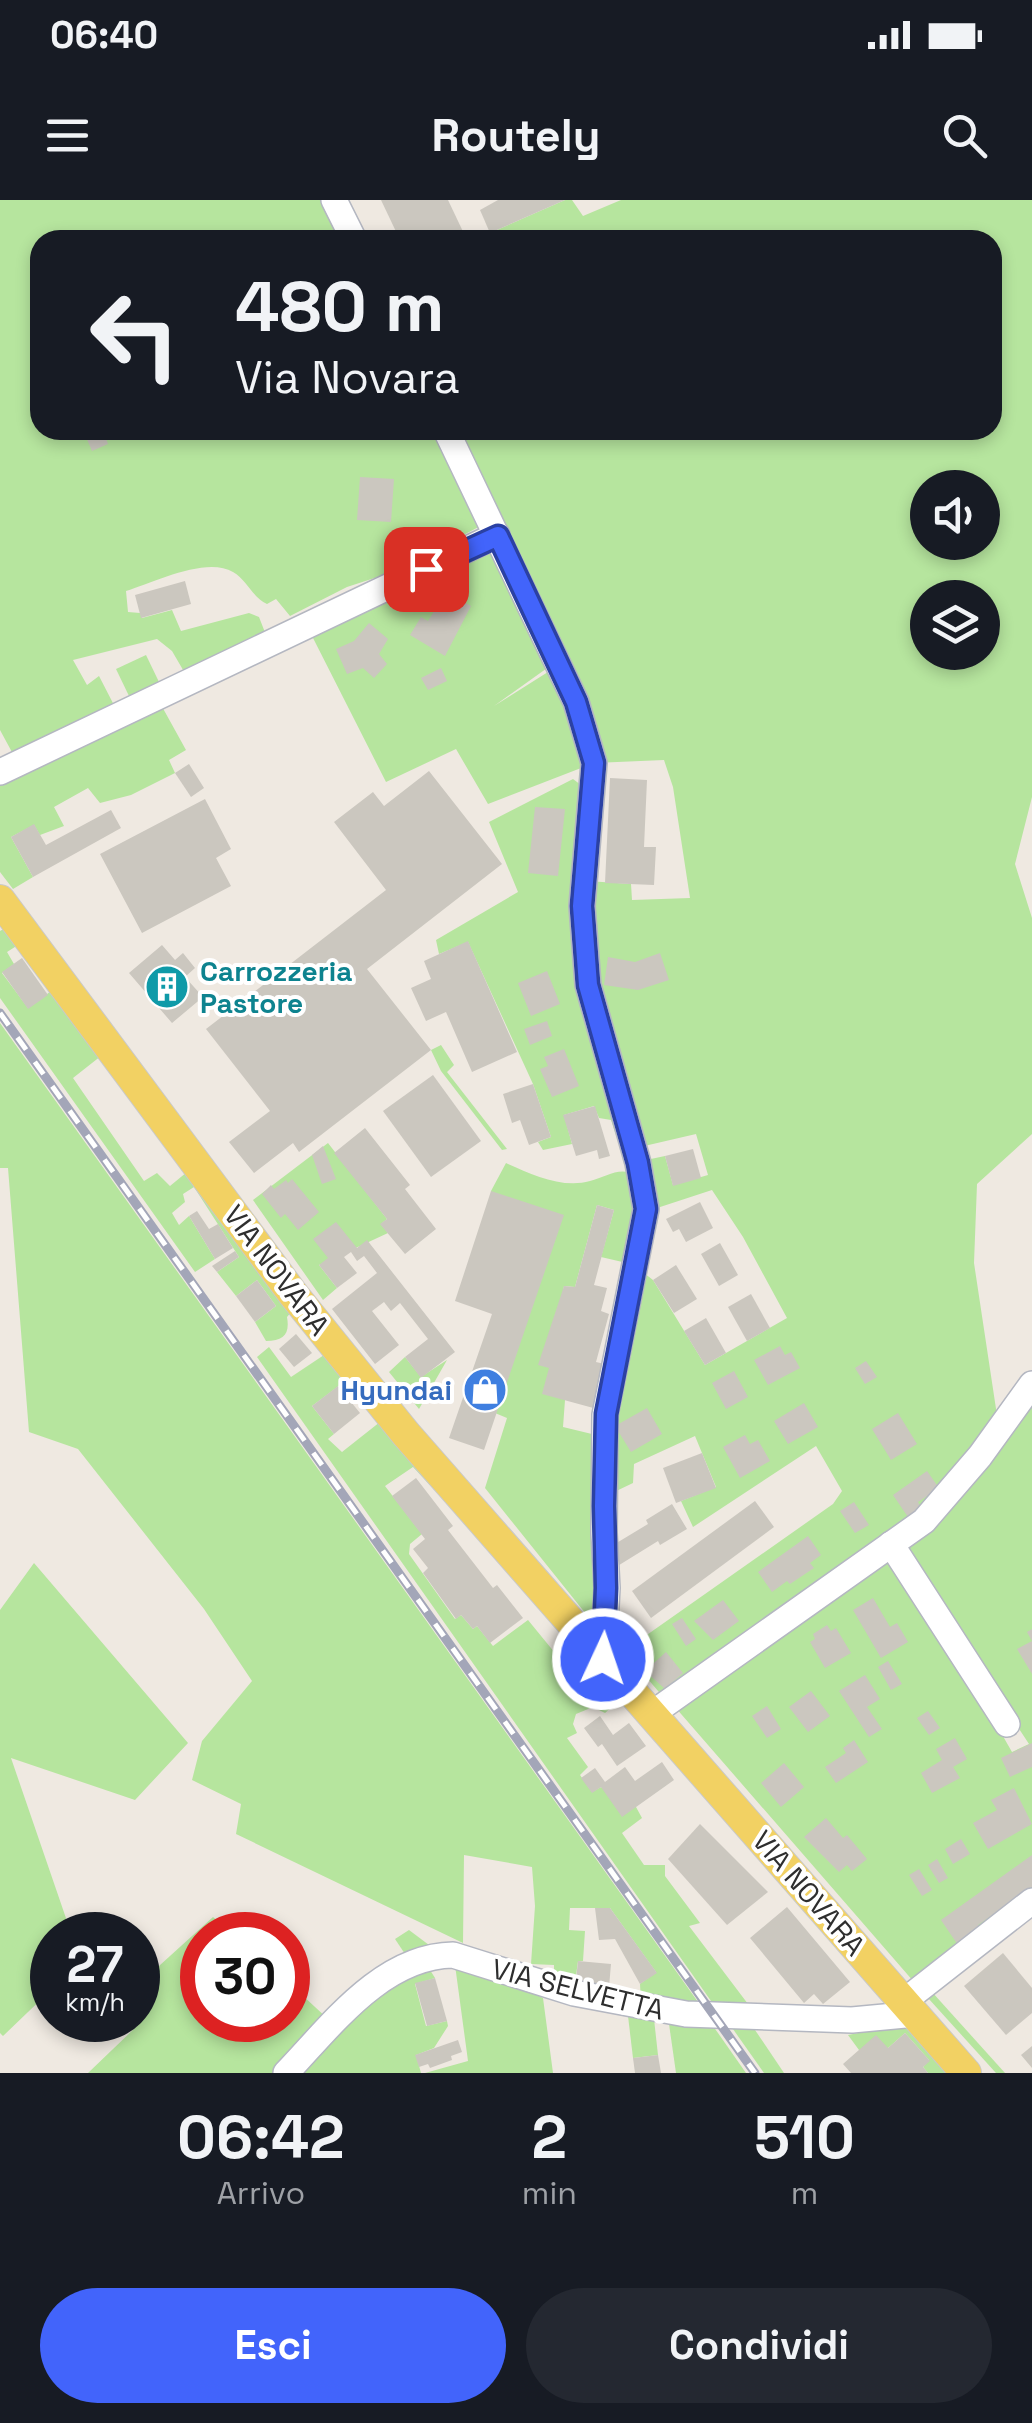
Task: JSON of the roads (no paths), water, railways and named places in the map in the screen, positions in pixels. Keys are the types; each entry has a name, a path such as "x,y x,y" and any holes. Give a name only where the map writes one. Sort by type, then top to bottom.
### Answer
{"main road":[{"name":"VIA NOVARA","path":"0,900 293,1294 406,1434 966,2073"}],"street":[{"path":"334,200 349,230"},
{"path":"451,440 576,702 594,763 582,906 588,985 638,1163 646,1209 606,1414 603,1659"},
{"path":"0,772 498,536"},
{"path":"652,1713 924,1521 980,1456 1032,1384"},
{"path":"892,1544 1007,1724"},
{"path":"909,2008 1032,1900"},
{"name":"VIA SELVETTA","path":"286,2073 356,1999 408,1965 434,1956 454,1956 574,1993 686,2014 852,2020 909,2008"}],"railway":[{"path":"0,1013 755,2073"}],"place":[{"name":"Carrozzeria Pastore","path":"167,987"},
{"name":"Hyundai","path":"485,1390"}]}
